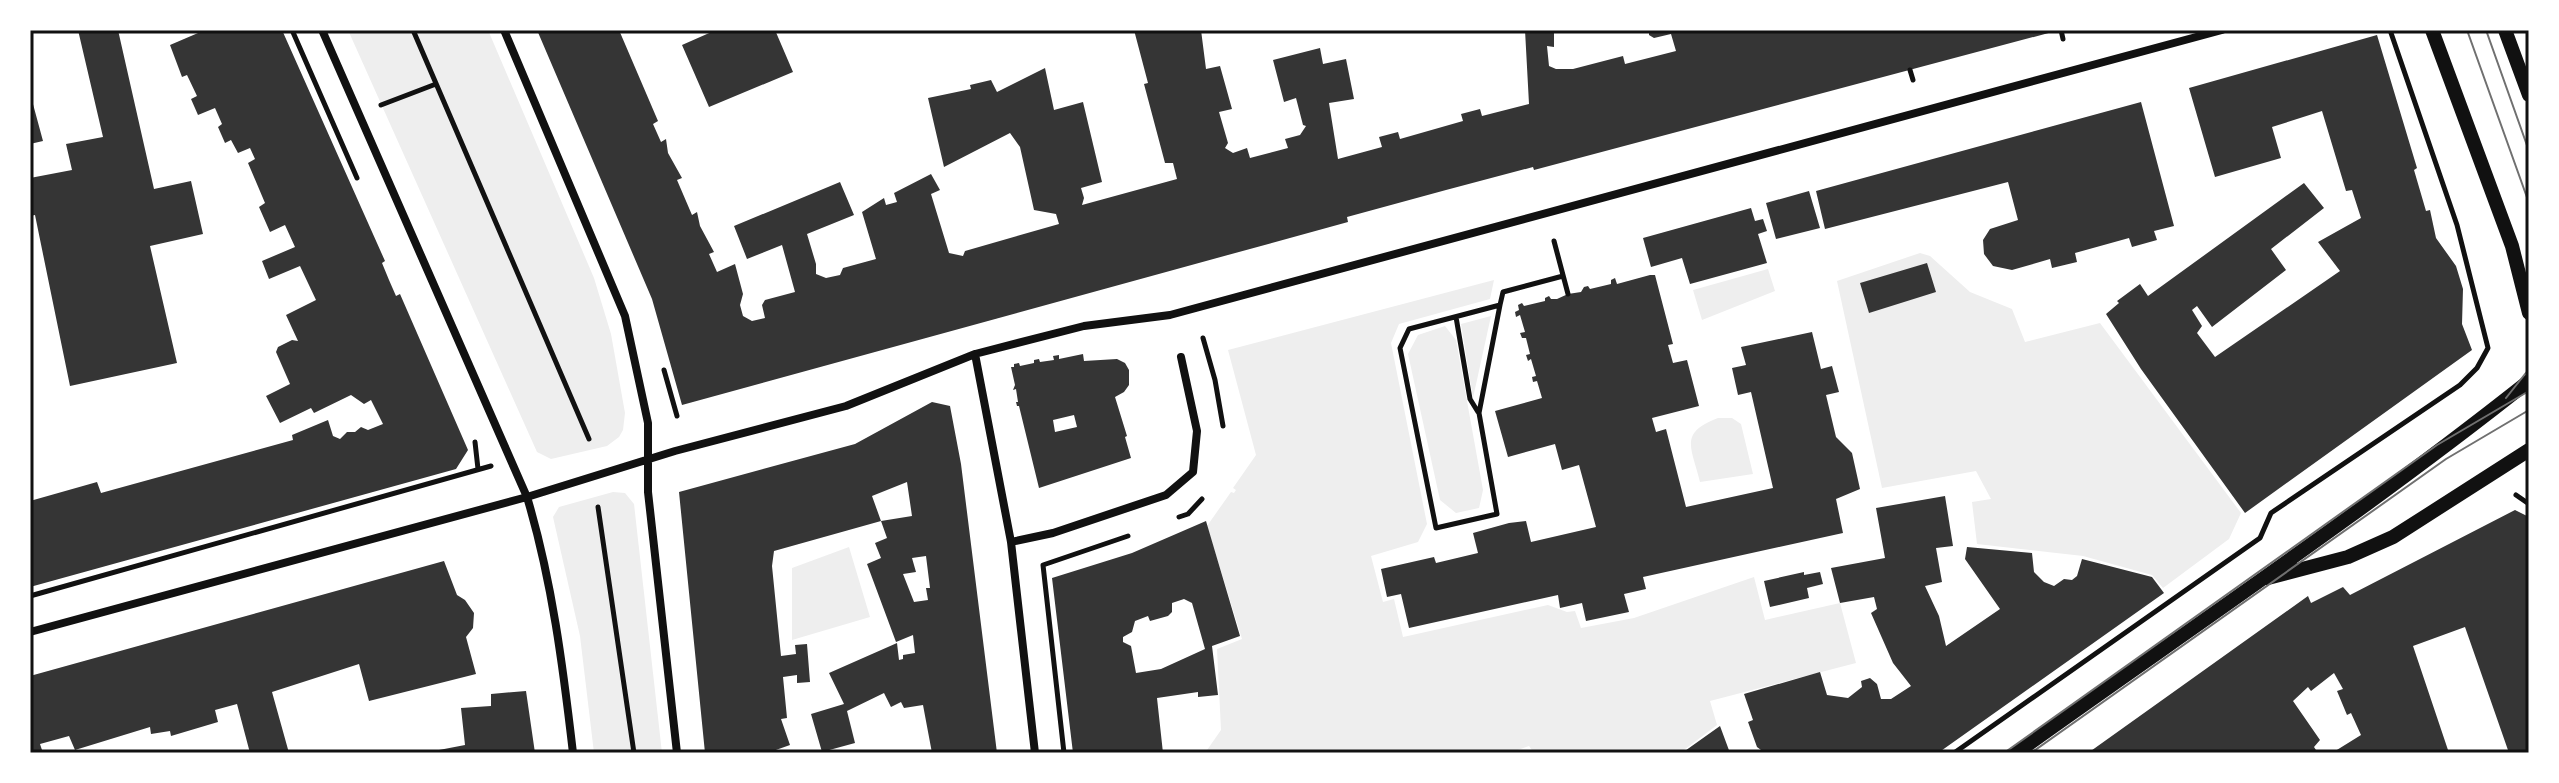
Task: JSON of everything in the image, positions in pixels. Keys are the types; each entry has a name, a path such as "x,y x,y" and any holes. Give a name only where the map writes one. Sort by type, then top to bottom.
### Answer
{"street":[{"path":"322,30 527,497 559,641 573,753"},
{"path":"504,30 625,316 648,423 648,492 677,753"},
{"path":"30,632 527,497 846,406 975,354 1084,326 1170,315 2222,30"},
{"path":"2432,30 2512,246 2529,313"},
{"path":"2505,30 2529,95"},
{"path":"975,354 1011,542 1035,753"},
{"path":"1011,542 1053,533 1166,495 1193,472 1197,431 1181,357"},
{"path":"2016,753 2259,580 2529,381"},
{"path":"2259,580 2348,557 2393,537 2529,450"}],"path":[{"path":"413,30 589,439"},
{"path":"2061,30 2063,39"},
{"path":"1954,753 2260,538 2271,513 2460,385 2477,368 2488,348 2457,225 2390,30"},
{"path":"1910,70 1913,80"},
{"path":"381,105 436,84"},
{"path":"1554,241 1568,294"},
{"path":"1500,525 1479,413 1503,292 1563,276"},
{"path":"1497,514 1436,528 1400,348 1409,329 1500,305"},
{"path":"1456,317 1470,399 1479,413"},
{"path":"1203,338 1215,380 1222,434"},
{"path":"30,596 478,469"},
{"path":"1175,519 1188,514 1210,489"},
{"path":"2516,495 2529,504"},
{"path":"598,507 634,753"},
{"path":"1064,753 1043,565 1135,533"}],"shaded area":[{"path":"348,30 488,30 594,278 611,334 625,413 623,430 607,446 551,459 537,452"},
{"path":"1920,253 1930,256 1970,292 2012,309 2025,342 2100,323 2241,513 2229,539 2163,588 2152,575 2083,556 1977,544 1972,502 1991,499 1976,471 1882,488 1837,281"},
{"path":"1768,269 1775,291 1702,320 1693,290"},
{"path":"1494,280 1490,299 1399,324 1391,343 1427,524 1418,542 1371,556 1383,602 1394,599 1403,637 1548,605 1567,612 1575,611 1581,628 1634,618 1754,577 1765,620 1840,603 1856,663 1710,701 1717,725 1680,753 1534,753 1529,746 1510,753 1205,753 1221,730 1217,649 1242,639 1207,526 1231,492 1234,493 1236,490 1233,488 1256,455 1228,350"},
{"path":"1491,316 1473,398 1461,324"},
{"path":"1445,326 1456,340 1483,490 1479,508 1456,513 1440,500 1408,354 1418,335"},
{"path":"1718,418 1732,418 1741,424 1753,474 1700,482 1691,443 1697,430"},
{"path":"613,492 625,493 634,504 662,753 594,753 580,636 553,517 559,507"},
{"path":"849,547 870,617 792,640 792,568"}],"building":[{"path":"78,30 118,30 154,189 191,181 203,234 150,246 177,363 70,386 35,215 30,216 30,178 72,170 66,144 103,137"},
{"path":"205,30 282,30 385,261 382,263 396,296 400,294 468,450 456,469 30,587 30,501 97,482 101,493 293,440 292,435 328,420 333,436 340,439 347,432 355,432 361,427 368,430 383,424 371,400 364,404 351,395 314,413 311,408 280,423 266,396 290,384 276,352 278,347 292,340 298,341 286,315 316,300 300,266 269,279 262,261 295,247 285,225 270,232 259,207 265,203 248,163 255,159 250,148 238,153 231,140 225,143 215,108 198,115 191,99 197,96 187,75 182,77 170,45"},
{"path":"537,30 619,30 658,121 653,124 661,142 666,139 668,153 682,178 677,180 692,215 697,212 700,226 714,252 709,254 717,272 735,264 743,294 740,305 743,316 752,321 765,318 762,305 765,300 795,292 782,245 747,259 734,226 840,182 854,215 807,234 816,274 826,278 840,275 843,268 876,259 862,212 884,198 886,205 897,202 894,193 931,174 940,190 931,194 949,253 963,256 965,251 1059,224 1056,214 1034,210 1020,147 1010,133 944,167 928,98 971,89 970,85 991,80 997,92 1045,68 1054,110 1083,102 1102,182 1081,188 1084,198 1082,205 1177,179 1173,163 1165,163 1144,84 1148,83 1134,30 1201,30 1206,69 1220,66 1232,109 1219,112 1228,143 1225,148 1233,153 1247,148 1250,158 1288,148 1285,139 1300,135 1306,126 1303,125 1296,98 1284,102 1273,60 1320,48 1323,64 1346,59 1354,99 1329,103 1338,159 1382,147 1379,137 1398,132 1400,139 1463,121 1461,114 1480,109 1482,116 1529,104 1525,30 1554,30 1554,47 1547,46 1549,66 1556,69 1573,69 1623,56 1625,64 1676,51 1671,34 1654,38 1649,35 1649,30 2056,31 1534,170 1533,167 1446,190 1347,217 1348,222 682,405 652,299"},
{"path":"716,30 775,30 793,72 709,107 682,45"},
{"path":"2377,35 2417,168 2414,170 2426,211 2430,210 2436,238 2456,266 2463,289 2462,324 2472,350 2245,513 2141,369 2106,314 2119,303 2117,301 2140,284 2148,296 2304,183 2324,208 2271,249 2286,270 2212,327 2197,306 2192,310 2202,326 2197,333 2215,357 2340,271 2318,242 2361,218 2352,190 2346,191 2322,111 2272,127 2281,158 2215,177 2189,88"},
{"path":"30,93 43,141 30,144"},
{"path":"2141,102 2174,226 2154,231 2157,240 2132,247 2129,238 2075,253 2077,262 2052,268 2050,259 2012,270 1993,266 1984,254 1983,240 1990,229 2018,220 2008,182 1825,229 1816,191"},
{"path":"1809,191 1820,228 1776,239 1766,203"},
{"path":"1751,208 1755,221 1763,219 1767,231 1758,234 1767,263 1690,284 1682,258 1651,267 1643,238"},
{"path":"1927,263 1936,292 1869,313 1860,283"},
{"path":"1655,275 1673,344 1668,345 1673,363 1687,360 1699,406 1652,418 1656,432 1666,429 1686,507 1773,488 1751,392 1738,395 1732,368 1746,365 1741,347 1812,332 1821,369 1832,366 1839,392 1826,395 1836,437 1852,453 1860,489 1836,499 1843,533 1643,577 1646,589 1624,594 1629,612 1586,621 1582,603 1560,608 1558,595 1409,628 1401,594 1387,597 1381,569 1434,557 1436,563 1478,553 1473,533 1509,523 1526,521 1531,542 1596,527 1579,465 1562,470 1555,444 1508,457 1495,411 1542,398 1537,381 1533,382 1532,377 1536,376 1531,359 1528,361 1526,355 1530,354 1526,338 1522,338 1520,333 1525,332 1520,315 1516,317 1515,312 1522,303 1524,306 1545,301 1549,296 1557,299 1581,292 1584,287 1590,289 1611,284 1615,278 1617,284"},
{"path":"1083,354 1084,361 1117,359 1125,363 1129,370 1129,385 1115,397 1131,458 1039,488 1016,402 1016,389 1013,390 1015,385 1011,367 1019,363 1020,366 1034,363 1039,359 1040,362 1054,360 1053,356 1059,355 1059,359","holes":["1074,415 1077,427 1055,432 1053,420"]},
{"path":"932,402 950,406 961,464 997,753 932,753 923,705 904,708 901,702 891,707 884,693 847,711 855,743 822,752 811,714 844,704 829,673 897,643 899,660 903,659 903,655 915,653 913,635 896,642 867,564 881,558 875,543 887,538 881,521 774,551 772,566 781,656 796,654 795,645 807,644 810,682 797,683 797,675 783,677 787,718 781,719 790,745 774,753 705,753 679,492 855,444","holes":["907,482 912,516 881,521 872,496","926,556 930,588 926,588 928,600 914,602 903,574 916,572 912,558"]},
{"path":"1945,496 1953,546 1936,548 1942,582 1925,586 1939,616 1946,646 2000,609 1965,559 1967,547 2032,553 2034,572 2044,582 2054,586 2064,579 2072,580 2077,576 2082,559 2152,577 2164,593 1938,753 1765,753 1757,747 1748,722 1753,720 1744,694 1820,672 1827,695 1848,698 1862,687 1861,681 1870,678 1877,684 1881,699 1891,699 1911,686 1893,663 1871,613 1877,609 1874,597 1840,603 1831,568 1885,558 1876,508"},
{"path":"2515,510 2529,517 2529,753 2509,753 2465,627 2413,646 2449,753 2332,753 2361,735 2351,713 2347,715 2337,691 2343,689 2334,673 2311,691 2308,687 2293,701 2320,740 2314,747 2318,753 2088,753 2308,596 2311,603 2343,587 2350,595"},
{"path":"1206,521 1240,636 1212,646 1218,695 1198,697 1198,692 1157,698 1163,753 1073,753 1052,578 1132,553","holes":["1184,599 1192,603 1205,649 1161,669 1136,673 1131,646 1123,642 1123,637 1132,632 1135,621 1148,616 1150,621 1168,616 1172,612 1172,603"]},
{"path":"444,561 457,595 474,613 473,628 466,637 476,674 369,701 359,664 272,692 289,753 250,753 237,704 215,710 218,722 171,736 170,731 151,734 150,727 75,750 69,736 40,744 43,753 30,753 30,676"},
{"path":"1804,572 1804,575 1820,572 1823,584 1807,588 1809,598 1770,607 1764,581"},
{"path":"526,691 535,753 439,753 439,750 465,745 461,708 491,706 491,694"},
{"path":"1720,726 1730,753 1682,753"}],"tram line":[{"path":"2467,30 2529,203"},
{"path":"2486,30 2529,151"},
{"path":"2506,398 2529,369"},
{"path":"2004,753 2437,445 2529,391"},
{"path":"2031,753 2446,459 2529,410"}]}
